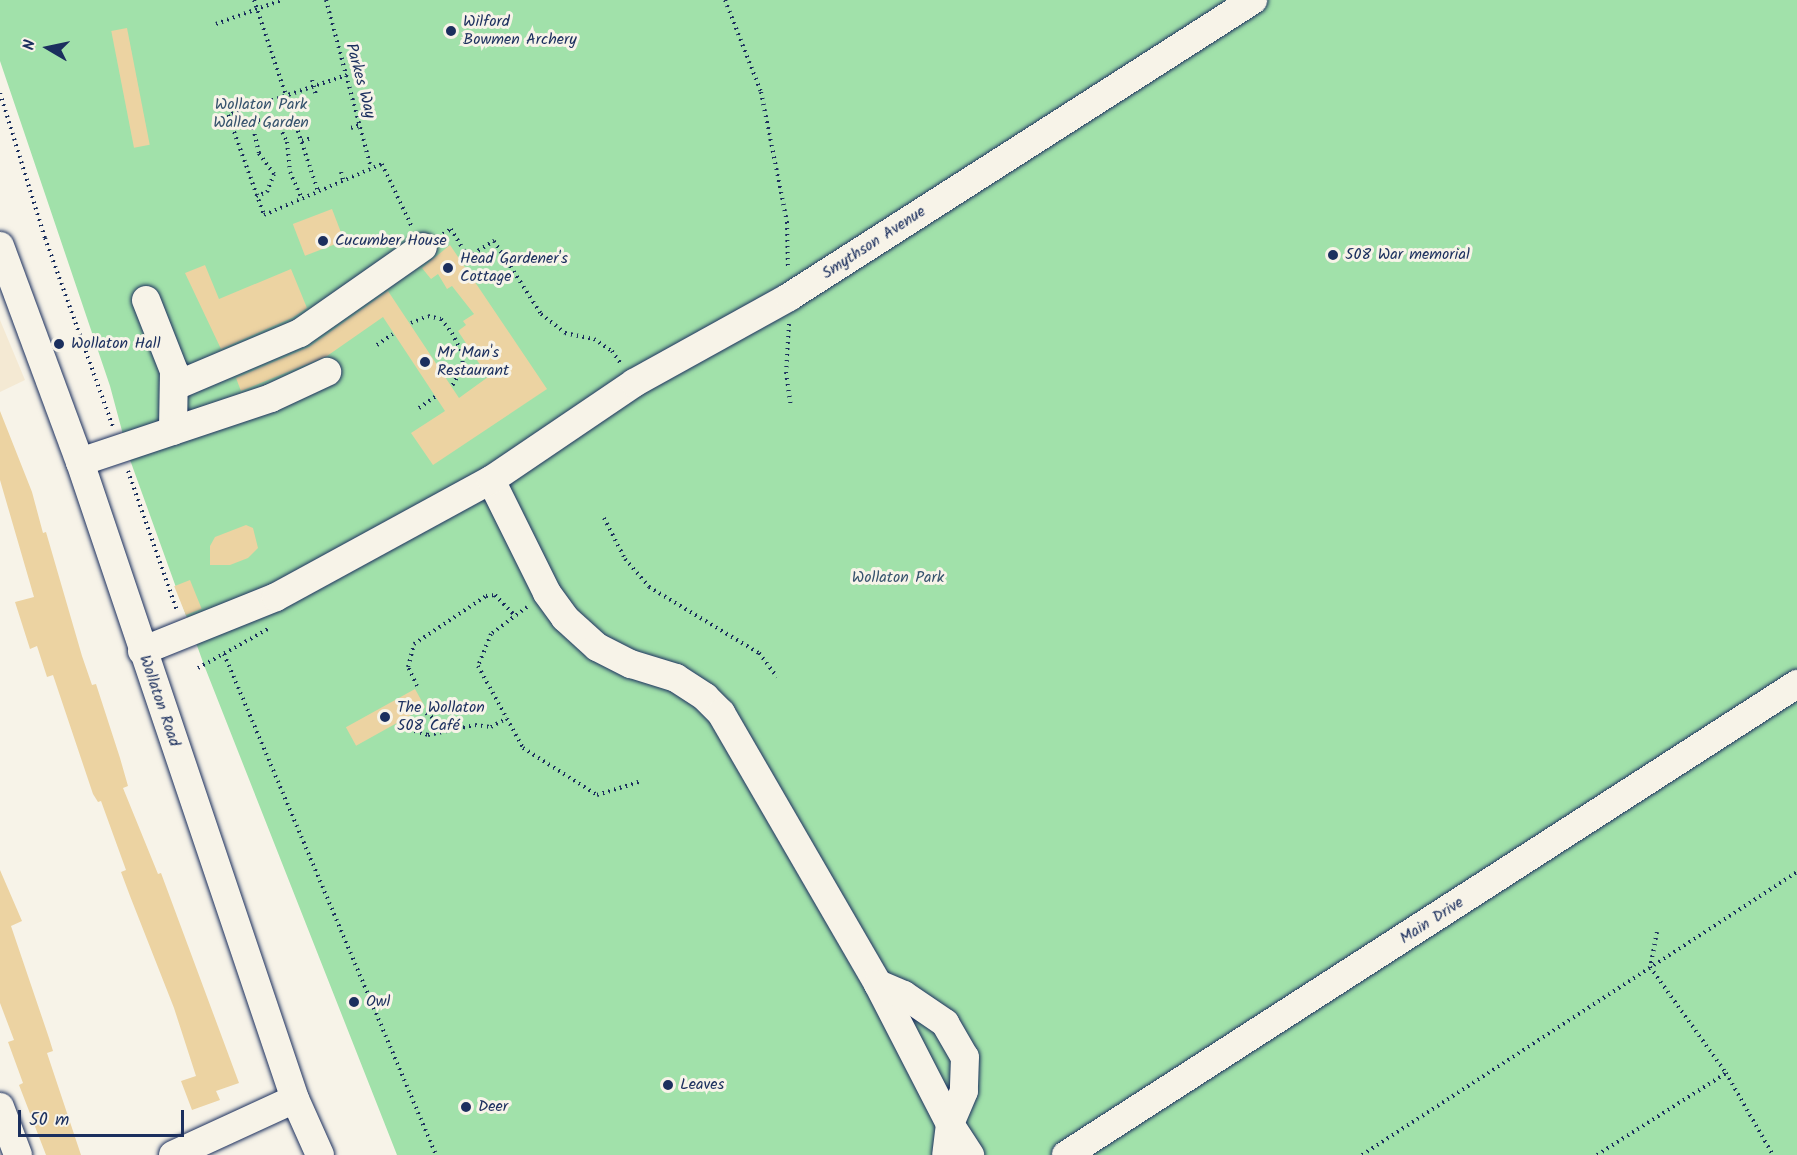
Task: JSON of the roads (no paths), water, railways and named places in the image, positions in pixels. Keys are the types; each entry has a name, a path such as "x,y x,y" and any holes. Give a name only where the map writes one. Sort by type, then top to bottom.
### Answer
{"street":[{"name":"Smythson Avenue","path":"142,651 276,597 491,480 634,383 789,297 1253,0"},
{"name":"Wollaton Road","path":"0,246 12,314 80,462 295,1099 320,1155"},
{"path":"175,386 300,333 423,247"},
{"path":"146,300 174,371 173,431"},
{"path":"80,462 271,398 327,372"},
{"path":"491,480 547,593 565,618 597,646 631,664 676,678 705,697 721,713 878,984 950,1124 970,1155"},
{"name":"Main Drive","path":"1066,1155 1797,684"},
{"path":"878,984 903,995 945,1023 965,1057 964,1091 950,1124 946,1155"},
{"path":"173,1155 295,1099"},
{"path":"0,1107 18,1155"}],"place":[{"name":"Wilford Bowmen Archery","path":"451,31"},
{"name":"Cucumber House","path":"323,241"},
{"name":"508 War memorial","path":"1333,255"},
{"name":"Head Gardener's Cottage","path":"448,268"},
{"name":"Wollaton Hall","path":"59,344"},
{"name":"Mr Man's Restaurant","path":"425,362"},
{"name":"The Wollaton 508 Café","path":"385,717"},
{"name":"Owl","path":"354,1002"},
{"name":"Leaves","path":"668,1085"},
{"name":"Deer","path":"466,1107"}],"park label":[{"name":"Wollaton Park Walled Garden","path":"261,114"},
{"name":"Wollaton Park","path":"898,578"}]}
